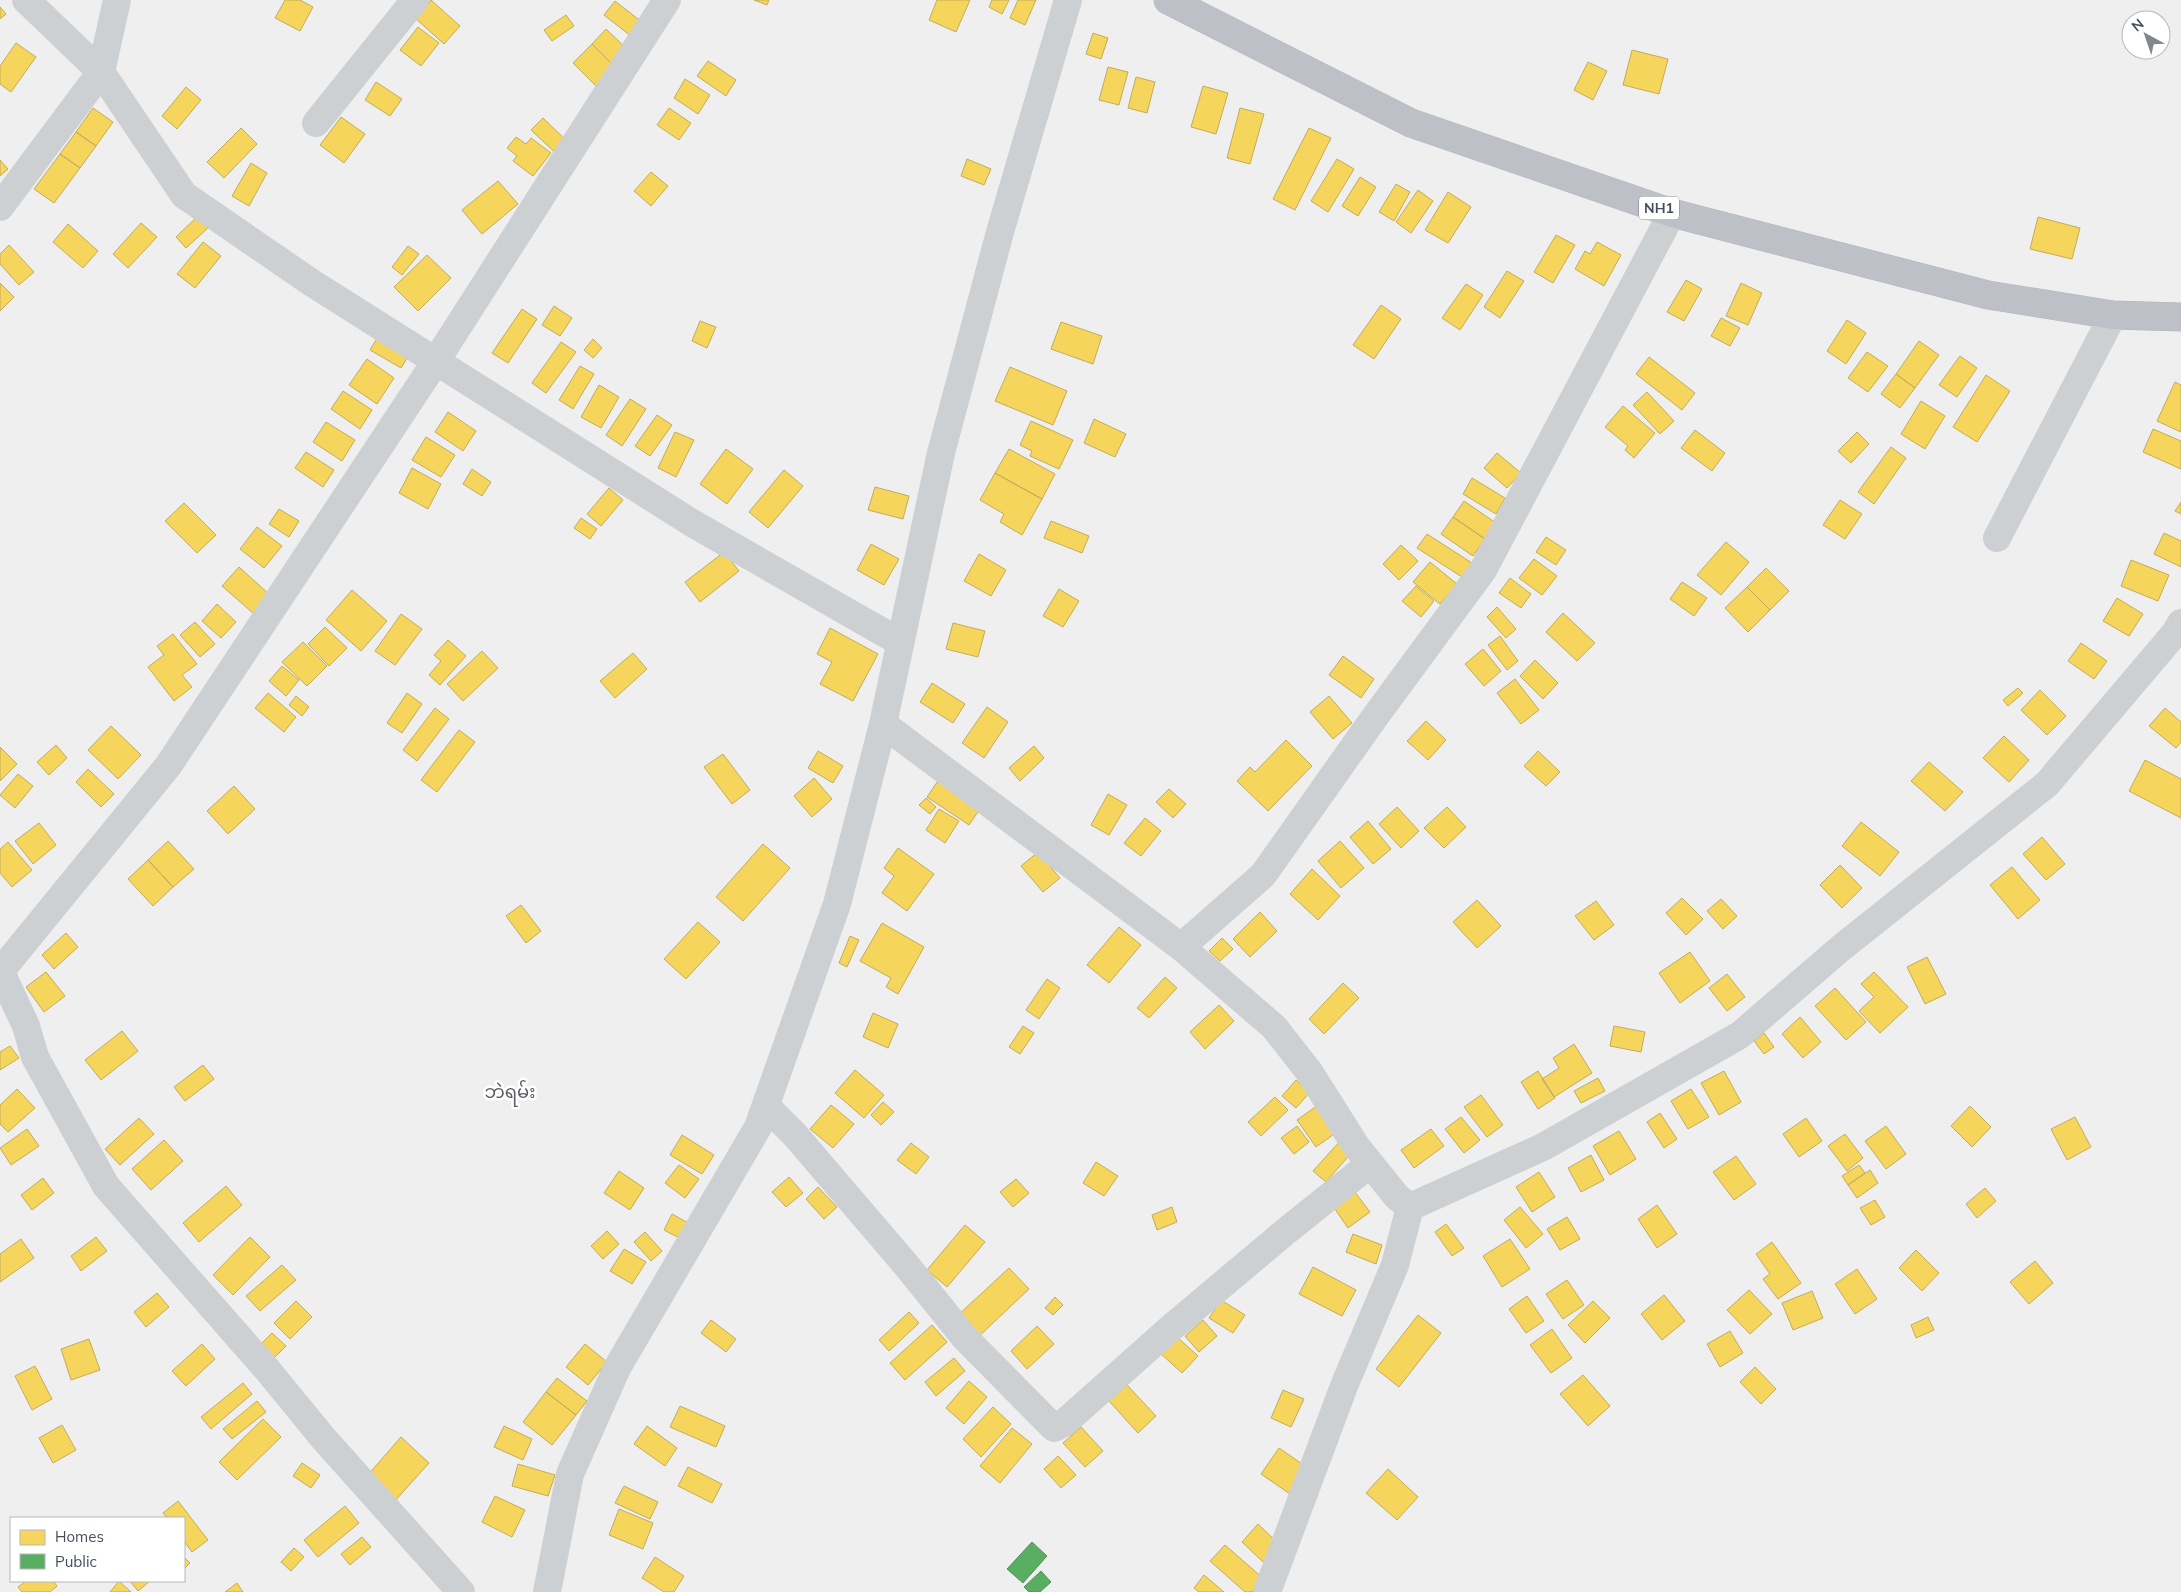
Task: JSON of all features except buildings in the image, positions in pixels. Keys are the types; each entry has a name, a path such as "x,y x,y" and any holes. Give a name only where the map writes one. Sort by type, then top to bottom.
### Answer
{"highway":[{"name":"NH1","path":"1168,0 1411,124 1672,213 1988,295 2113,315 2181,317"}],"street":[{"path":"26,0 101,72 184,195 312,284 692,522 900,642"},
{"path":"0,207 101,72 117,0"},
{"path":"316,123 411,8 415,0"},
{"path":"461,1592 324,1439 265,1367 106,1186 35,1057 26,1026 0,971 168,766 436,361 667,0"},
{"path":"547,1592 570,1474 617,1368 758,1127 837,904 883,724 944,444 1000,232 1068,0"},
{"path":"1182,947 1263,876 1372,721 1483,570 1672,213"},
{"path":"1997,538 2113,315"},
{"path":"1410,1207 1543,1147 1740,1036 1841,948 2047,784 2175,633 2181,623"},
{"path":"883,724 1182,947 1274,1027 1310,1073 1356,1146 1397,1197 1410,1207"},
{"path":"766,1106 795,1135 907,1266 965,1338 1054,1428 1064,1423 1172,1327 1285,1232 1370,1164"},
{"path":"1267,1592 1344,1386 1395,1265 1410,1207"}],"district":[{"name":"ဘဲရမ်း","path":"510,1092"}]}
